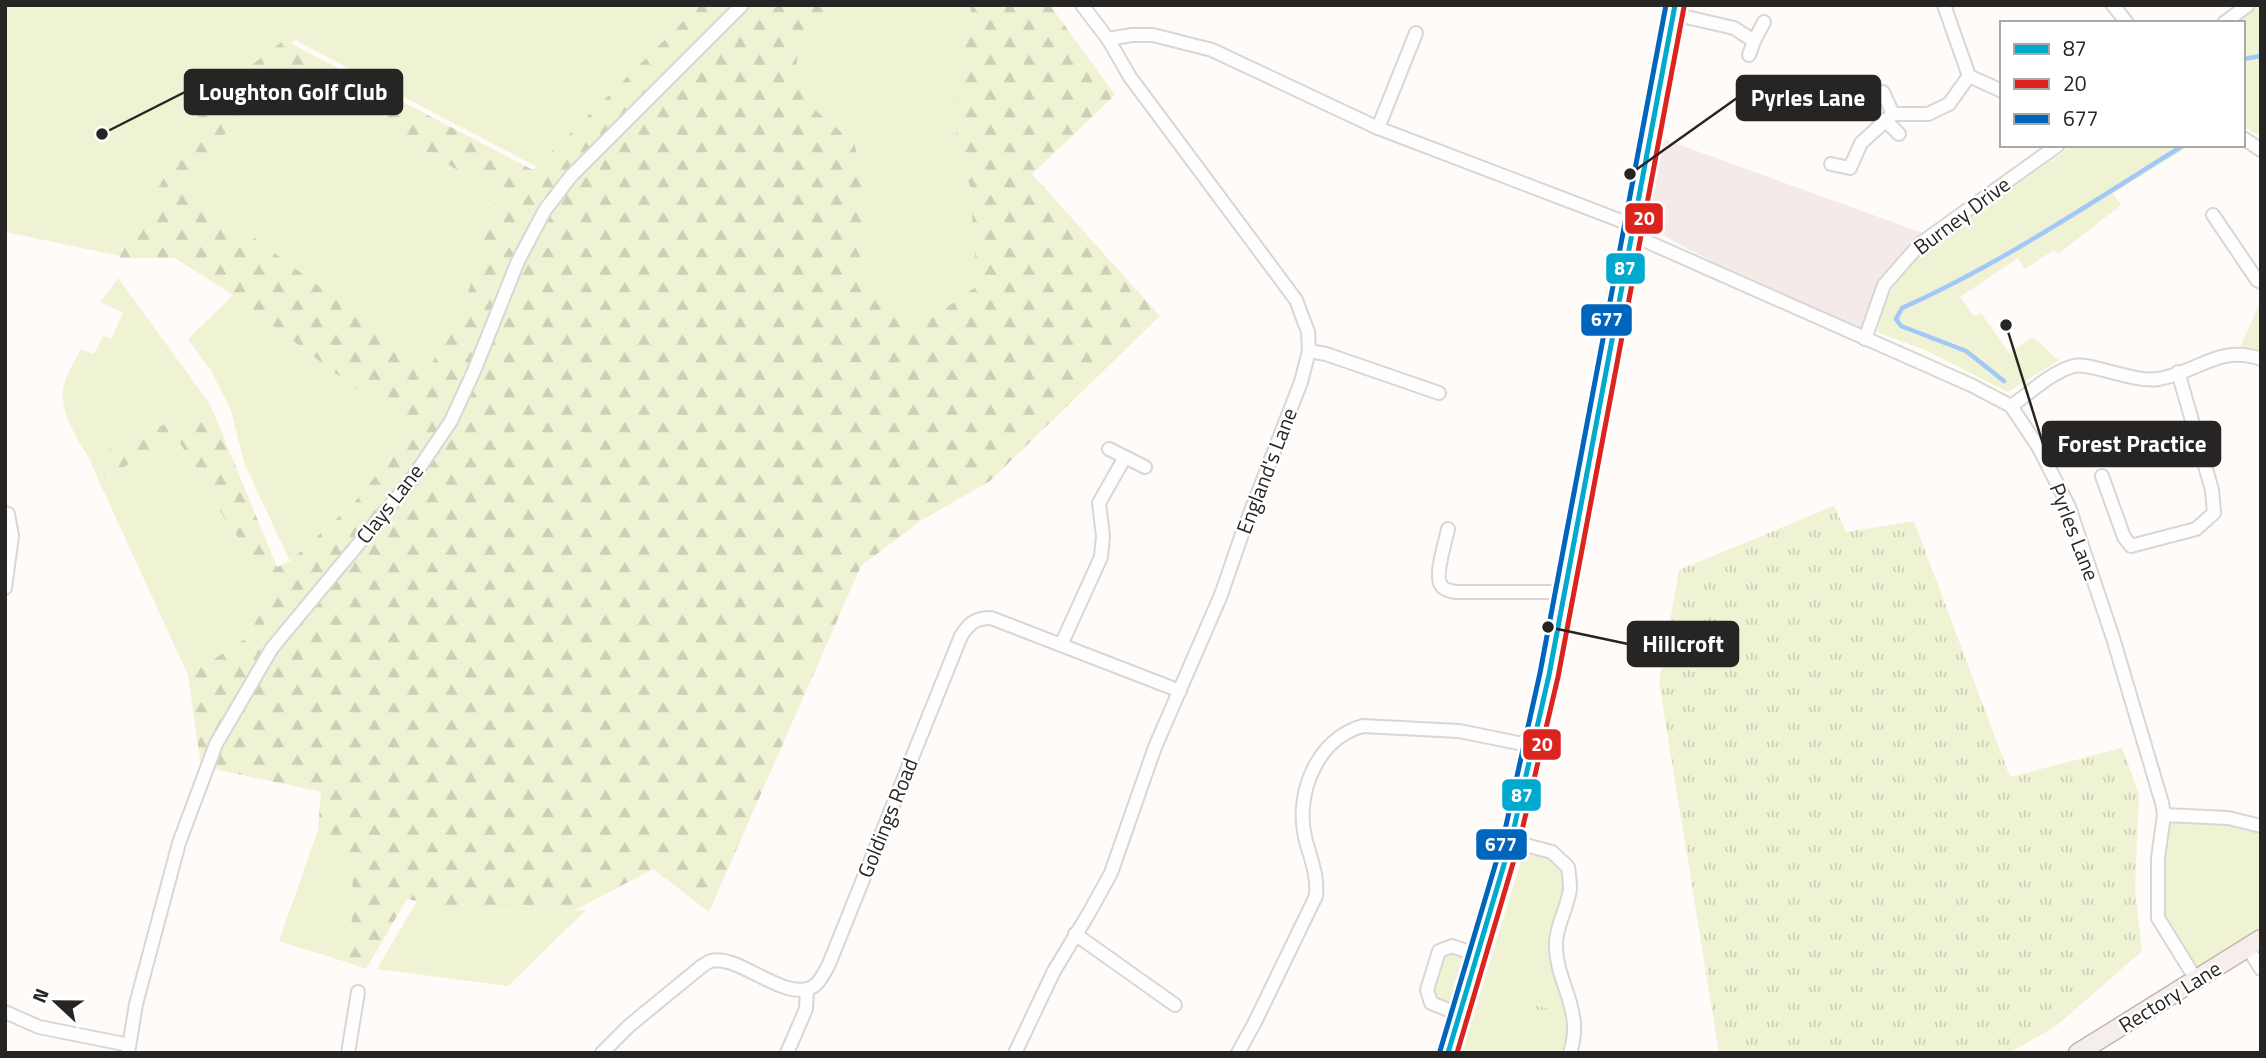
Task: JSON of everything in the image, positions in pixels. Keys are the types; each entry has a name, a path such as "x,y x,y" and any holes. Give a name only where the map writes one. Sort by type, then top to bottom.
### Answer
{"main road":[{"name":"Rectory Lane","path":"2078,1053 2254,944"}],"street":[{"name":"Clays Lane","path":"129,1049 136,1004 179,843 216,744 272,648 409,483 451,421 474,372 518,261 545,210 570,176 741,5"},
{"name":"England's Lane","path":"1015,1053 1054,971 1111,873 1145,774 1221,595 1301,382 1309,351 1308,332 1296,300 1130,77 1108,39 1082,5"},
{"path":"1944,5 1969,76 2000,90"},
{"path":"2113,5 2125,21"},
{"path":"2227,21 2248,5"},
{"path":"1448,1053 1511,841 1533,746 1674,9 1734,28 1754,41"},
{"path":"1749,55 1764,22"},
{"path":"1378,128 1416,33"},
{"name":"Pyrles Lane","path":"1108,39 1153,35 1212,50 1378,128 1631,229 1865,339 1971,385 2011,406 2039,448 2069,507 2113,638 2164,815 2158,858 2158,918 2197,981"},
{"path":"1831,164 1850,168 1861,143 1889,117 1928,114 1949,104 1969,76"},
{"path":"1883,92 1889,117 1899,134"},
{"path":"2245,139 2261,150"},
{"name":"Burney Drive","path":"1865,339 1884,285 1920,244 2053,147"},
{"path":"2213,215 2261,282"},
{"path":"1309,351 1326,354 1439,394"},
{"path":"2011,406 2064,369 2078,365 2118,375 2157,379 2238,353 2261,359"},
{"path":"2102,476 2124,537 2130,546 2196,529 2214,513 2212,490 2178,372"},
{"path":"2131,448 2195,426"},
{"path":"1109,449 1145,467"},
{"path":"1061,645 1101,558 1103,547 1099,503 1125,457"},
{"path":"5,513 8,514 12,536 5,588"},
{"path":"1448,529 1438,577 1440,585 1446,589 1456,592 1563,592"},
{"name":"Goldings Road","path":"807,989 816,985 829,964 966,627 981,618 991,618 1180,691"},
{"path":"1238,1053 1316,896 1317,876 1306,838 1303,802 1309,780 1326,750 1352,729 1363,726 1459,732 1533,746"},
{"path":"2164,815 2228,818 2261,826"},
{"path":"1511,841 1552,852 1568,867 1570,888 1556,942 1560,969 1570,996 1576,1036 1570,1053"},
{"path":"1075,934 1175,1005"},
{"path":"2254,944 2261,969"},
{"path":"1459,1014 1432,1003 1427,990 1439,951 1452,946 1477,955"},
{"path":"602,1053 630,1024 712,960 732,964 787,988 807,989 806,1009 788,1053"},
{"path":"348,1053 358,992"},
{"path":"5,1012 39,1027 129,1049"}],"shaded area":[{"path":"1650,134 1931,236 1884,285 1865,339 1815,317 1640,223"}],"green space":[{"path":"5,5 711,5 543,170 295,40 219,99 130,258 5,232"},
{"path":"700,5 833,5 801,34 795,74 812,107 854,143 869,197 856,248 883,302 933,317 977,286 970,185 956,162 957,94 971,13 970,5 1050,5 1115,95 1032,174 1160,316 990,481 922,520 861,566 709,912 653,869 575,910 471,912 407,899 366,969 346,962 354,903 349,845 318,830 321,792 201,766 188,675 247,638 273,590 208,493 179,441 98,479 89,458 210,404 277,567 290,561 354,503 411,431 233,295 175,258 119,258 208,99 284,40 533,170","holes":["293,73 498,194 466,299 429,369 192,191 241,106"]},
{"path":"833,5 970,5 971,13 957,94 956,161 970,185 978,286 933,317 883,302 856,248 869,197 854,143 812,107 795,74 801,34"},
{"path":"2261,5 2261,137 2245,127 2245,21 2241,21"},
{"path":"293,73 498,194 466,299 429,370 192,191 241,106"},
{"path":"2070,147 2188,147 2113,193 2121,205 2058,254 2054,250 2025,269 2018,258 1960,297 1974,316 1981,313 2009,353 2031,338 2059,360 2008,392 1927,351 1877,332 1890,286 1924,250"},
{"path":"118,278 210,404 89,458 66,414 64,385 81,349 94,354 103,336 111,339 123,313 101,302"},
{"path":"233,295 411,431 354,503 290,561 245,465 230,408 211,371 188,339"},
{"path":"2261,301 2261,351 2240,347"},
{"path":"179,441 208,493 273,591 247,638 188,675 98,479"},
{"path":"1834,506 1846,532 1914,521 2010,777 2122,748 2139,794 2135,889 2142,951 2055,1027 2009,1053 1719,1053 1659,682 1679,570"},
{"path":"2171,815 2261,826 2261,934 2198,973 2165,916 2165,858"},
{"path":"318,830 349,844 354,903 346,962 279,941"},
{"path":"1526,845 1568,867 1556,942 1570,996 1570,1053 1462,1053"},
{"path":"418,899 482,912 586,910 508,986 377,969"},
{"path":"1452,946 1477,955 1459,1014 1431,1003 1439,951"},
{"path":"1533,1005 1556,1010 1552,1030 1529,1026"}],"waterway":[{"path":"2245,59 2261,56"},
{"path":"2004,381 1966,351 1901,326 1896,319 1902,308 2010,252 2181,147"}],"transit line":[{"name":"677","path":"1440,1051 1503,839 1540,673 1666,5"},
{"name":"87","path":"1448,1053 1511,841 1549,675 1675,5"},
{"name":"20","path":"1457,1053 1519,843 1558,677 1684,7"}],"place":[{"name":"Loughton Golf Club","path":"102,134"},
{"name":"Pyrles Lane","path":"1630,174"},
{"name":"Forest Practice","path":"2006,325"},
{"name":"Hillcroft","path":"1548,627"}]}
